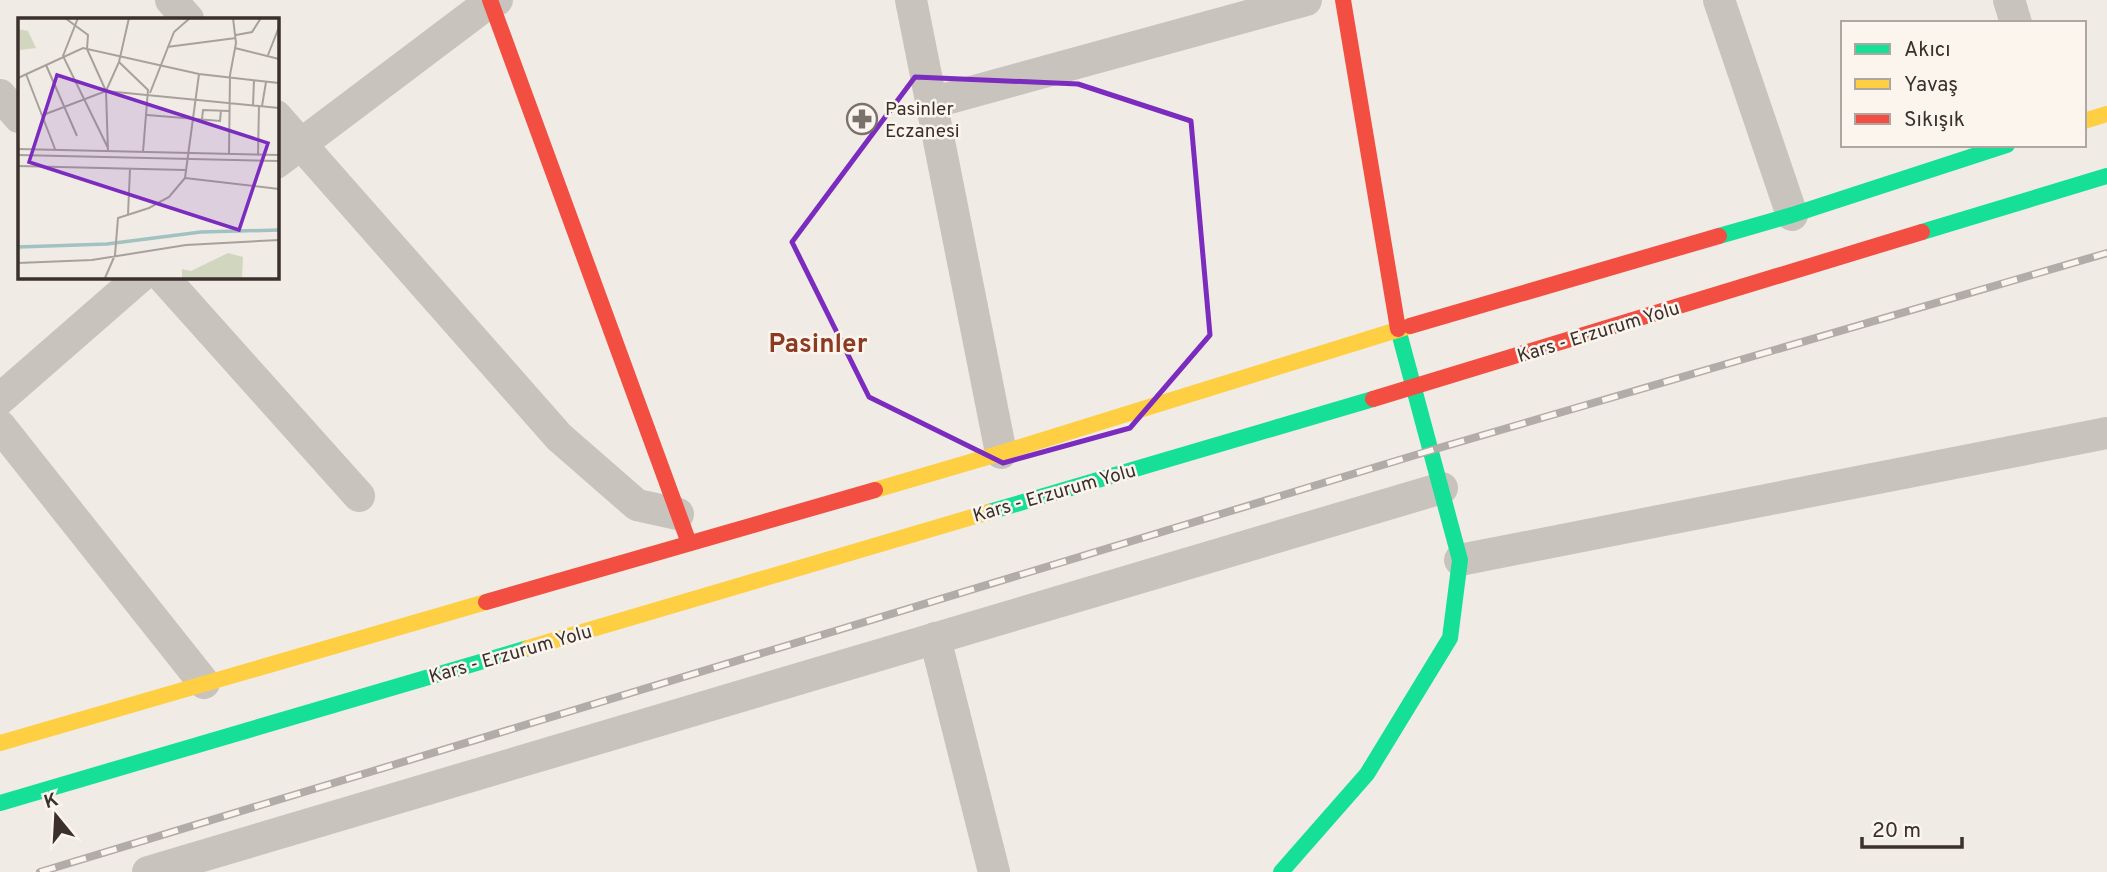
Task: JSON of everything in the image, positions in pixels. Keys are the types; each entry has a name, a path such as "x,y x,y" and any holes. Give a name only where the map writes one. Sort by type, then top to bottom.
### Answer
{"main road":[{"path":"492,0 683,528"},
{"path":"1281,872 1367,774 1450,638 1460,560 1398,329 1343,0"},
{"path":"2086,120 2107,114"},
{"path":"0,743 204,683 683,528 1000,453 1398,329 1792,215 2001,147"},
{"name":"Kars - Erzurum Yolu","path":"0,803 1414,387 2107,176"}],"street":[{"path":"171,0 187,18"},
{"path":"278,161 492,0"},
{"path":"911,0 1000,453"},
{"path":"931,103 1306,0"},
{"path":"1719,0 1792,215"},
{"path":"2008,0 2015,21"},
{"path":"0,95 18,116"},
{"path":"278,118 559,437 637,505 683,528"},
{"path":"0,399 139,278"},
{"path":"165,278 359,496"},
{"path":"0,426 204,683"},
{"path":"1460,560 2107,433"},
{"path":"148,872 1442,488"},
{"path":"935,638 994,872"}],"highlighted area":[{"path":"915,77 1078,84 1191,121 1210,335 1130,428 1003,463 869,397 792,242"}],"railway":[{"path":"40,872 1432,450 2107,253"}],"traffic: fast":[{"path":"1719,236 2001,147"},
{"path":"1922,232 2107,176"},
{"path":"1281,872 1367,774 1450,638 1460,560 1398,329"},
{"path":"989,512 1373,399"},
{"path":"0,803 528,648"}],"traffic: slow":[{"path":"2086,120 2107,114"},
{"path":"875,490 1410,326"},
{"path":"528,648 989,512"},
{"path":"0,743 486,602"}],"traffic: jam":[{"path":"490,0 689,543"},
{"path":"1343,0 1398,329"},
{"path":"1373,399 1922,232"},
{"path":"1410,326 1719,236"},
{"path":"486,602 875,490"}],"place":[{"name":"Pasinler Eczanesi","path":"862,119"}],"district":[{"name":"Pasinler","path":"818,343"}]}
